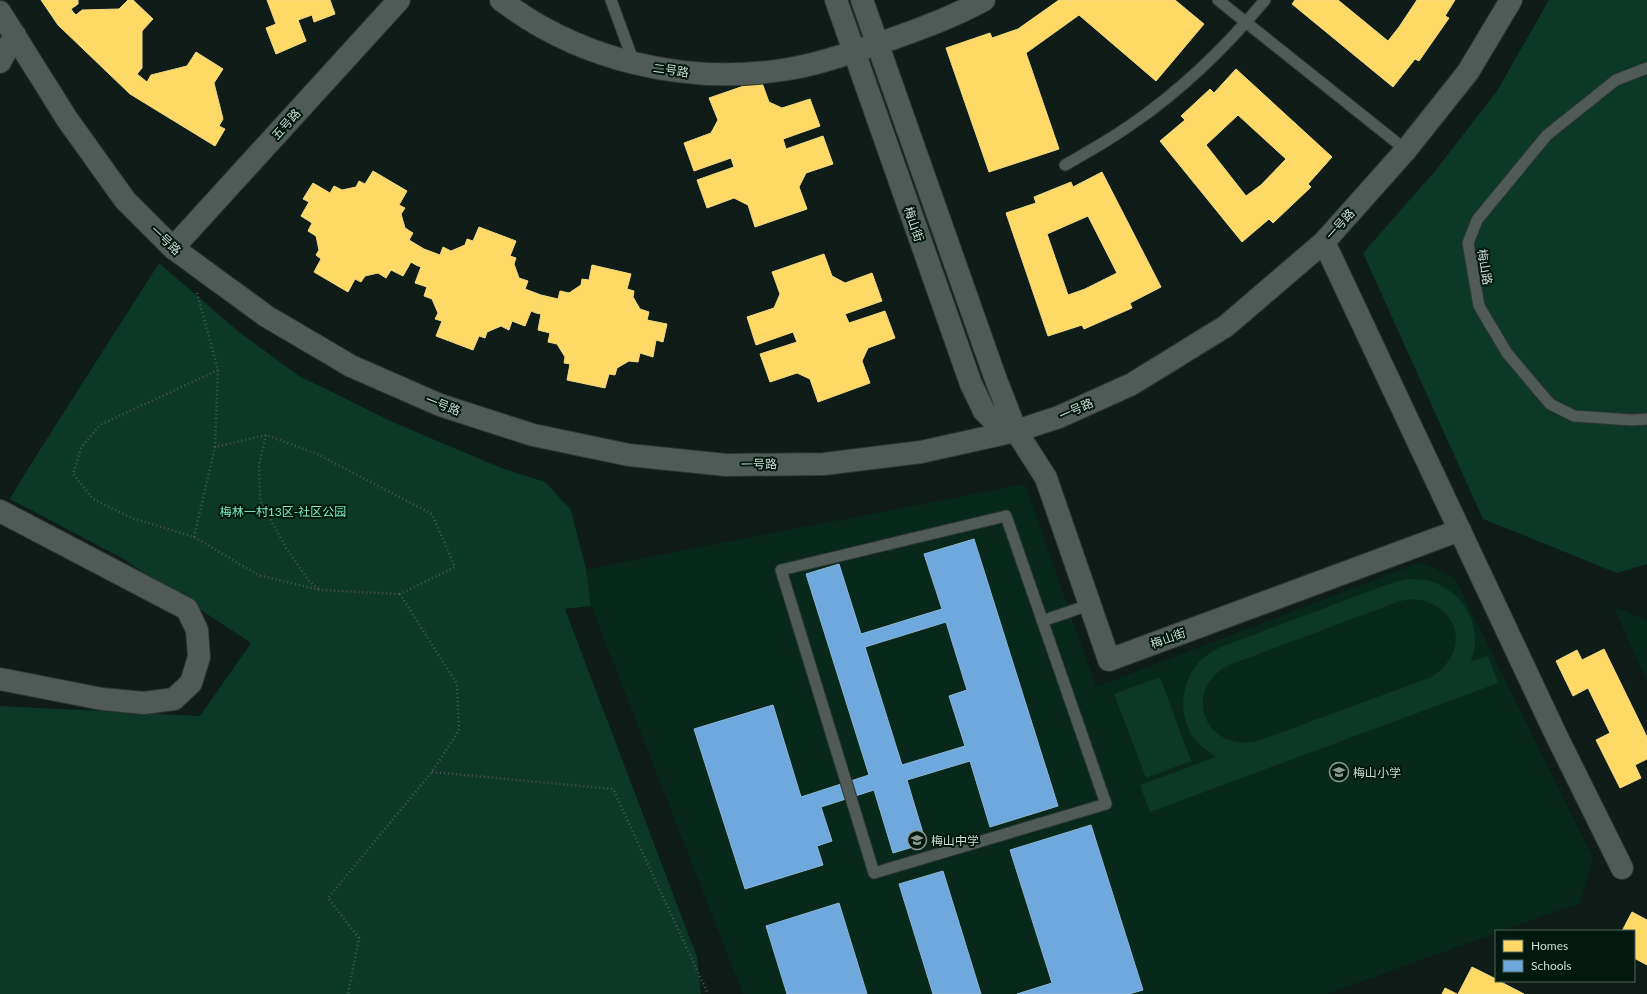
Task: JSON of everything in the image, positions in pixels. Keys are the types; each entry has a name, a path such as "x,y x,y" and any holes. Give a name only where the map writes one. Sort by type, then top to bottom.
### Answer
{"street":[{"name":"五号路","path":"180,253 399,0"},
{"name":"二号路","path":"501,0 512,9 551,32 591,50 634,63 670,71 700,74 745,74 782,70 818,63 940,22 984,0"},
{"name":"梅山街","path":"836,0 971,384 984,411 999,426 1016,431"},
{"name":"梅山街","path":"862,0 995,377 1016,431 1046,478 1109,660 1460,530"},
{"name":"一号路","path":"0,12 67,119 125,200 180,253 266,316 350,366 440,405 533,435 629,455 726,464 824,464 921,452 1016,431 1059,417 1132,384 1226,326 1324,242 1406,150 1468,72 1511,0"},
{"path":"0,62 15,35"},
{"path":"1324,242 1557,737 1622,868"},
{"path":"0,511 187,609 197,630 199,657 191,683 174,699 144,703 102,699 0,679"}],"lane":[{"path":"611,0 634,63"},
{"path":"1218,0 1406,150"},
{"path":"1065,165 1125,129 1164,101 1200,70 1246,23 1265,0"},
{"name":"梅山路","path":"1647,68 1616,80 1547,135 1477,220 1468,243 1479,306 1507,353 1550,404 1574,416 1632,420 1647,419"},
{"path":"1006,516 1042,621 1106,804 874,873 781,570 1006,516"},
{"path":"1042,621 1089,605"}],"path":[{"path":"180,253 218,370 215,447 194,537"},
{"path":"215,447 266,435 317,454 432,514 455,567 400,594 320,590 258,575 194,537 132,518 93,499 73,474 81,448 100,425 218,370"},
{"path":"266,435 259,466 260,500 286,548 309,580 320,590"},
{"path":"348,994 359,938 328,898 432,772 459,730 457,684 400,594"},
{"path":"432,772 613,790 708,994"}],"shaded area":[{"name":"梅山中学","path":"1025,484 1096,687 1421,562 1455,578 1593,858 1580,903 1505,930 1495,930 1495,933 1327,994 743,994 591,606 586,569"},
{"path":"1613,606 1647,620 1647,681"}],"green space":[{"path":"1549,0 1647,0 1647,564 1617,573 1483,519 1363,253 1435,171 1497,91"},
{"name":"梅林一村13区-社区公园","path":"159,263 239,332 299,376 395,423 501,468 545,482 571,510 586,569 591,606 565,609 697,957 701,994 0,994 0,706 200,716 251,643 122,558 10,499"},
{"path":"1410,579 1427,580 1448,590 1456,597 1469,613 1473,623 1475,648 1471,662 1488,656 1498,683 1150,812 1140,785 1216,757 1194,738 1188,729 1183,708 1189,676 1200,661 1221,647 1394,582","holes":["1412,599 1429,603 1441,610 1450,619 1455,631 1455,644 1451,656 1443,668 1429,678 1258,741 1239,742 1224,738 1212,729 1205,717 1203,703 1206,689 1214,676 1229,665 1400,601"]},
{"path":"1160,677 1191,761 1146,778 1114,694"}],"building: Homes":[{"path":"41,0 78,0 78,4 71,9 73,12 58,25"},
{"path":"128,0 133,0 153,19 142,31 142,68 137,74 142,78 130,94 58,25 73,12 76,15 82,10 119,9"},
{"path":"267,0 330,0 335,14 314,22 312,15 298,20 306,41 276,54 266,28 276,24"},
{"path":"1059,0 1175,0 1204,24 1156,81 1079,15 1026,53 1059,149 989,172 946,48 990,33 992,38 1018,29"},
{"path":"1295,0 1338,0 1388,41 1417,0 1455,0 1445,16 1449,18 1419,61 1415,59 1393,87 1292,4"},
{"path":"196,52 223,69 214,83 223,119 219,126 225,129 215,146 130,94 142,78 147,82 151,75 187,66"},
{"path":"1236,69 1332,157 1308,184 1311,187 1273,223 1269,219 1242,242 1160,141 1185,120 1181,116 1210,89 1214,93","holes":["1238,115 1286,159 1261,185 1246,196 1206,145"]},
{"path":"761,80 769,102 782,108 810,99 820,126 783,139 786,149 823,136 833,164 806,173 799,187 807,209 755,227 748,205 734,198 707,208 697,180 734,167 731,158 694,171 684,143 711,133 718,120 709,98"},
{"path":"373,171 407,191 399,205 405,208 401,214 405,228 413,233 409,240 424,249 416,265 411,262 403,276 391,270 386,278 378,273 365,276 361,282 355,279 348,292 314,272 321,259 316,255 319,250 316,236 308,231 312,223 301,216 309,202 303,199 313,183 330,193 334,186 342,190 356,187 359,181 365,184"},
{"path":"1102,172 1161,287 1130,303 1132,308 1084,329 1082,325 1048,336 1006,213 1036,203 1034,197 1071,182 1073,187","holes":["1088,216 1117,273 1085,289 1068,295 1047,234"]},
{"path":"479,227 516,241 510,256 516,258 514,264 519,278 528,281 525,289 541,295 536,313 531,311 525,326 512,321 509,330 501,326 487,332 485,338 479,336 473,350 436,336 442,321 435,319 438,313 432,299 424,296 427,287 415,283 421,267 416,265 424,249 440,255 443,247 451,251 465,245 467,239 473,241"},
{"path":"824,254 832,276 845,283 872,273 882,301 845,314 849,323 885,311 895,338 868,348 862,361 870,383 818,402 810,379 797,373 770,382 760,354 797,342 793,332 756,345 747,317 774,308 780,294 772,272"},
{"path":"592,265 631,274 627,289 634,291 633,297 640,309 649,312 647,320 667,324 663,342 656,340 653,357 640,353 638,362 629,361 617,368 615,375 609,374 605,388 567,380 570,364 564,363 565,357 557,344 548,342 550,333 538,330 541,314 536,313 541,295 558,299 560,291 569,293 581,285 582,279 589,280"},
{"path":"1604,649 1647,737 1647,759 1635,765 1641,778 1620,788 1596,740 1610,733 1588,688 1573,696 1556,661 1577,650 1582,660"},
{"path":"1632,912 1647,920 1647,965 1635,959 1635,930 1623,930"},
{"path":"1472,967 1495,978 1495,982 1501,982 1524,994 1458,994"},
{"path":"1445,988 1457,994 1442,994"}],"building: Schools":[{"path":"974,539 1058,806 990,827 970,761 907,780 926,843 893,853 874,790 821,807 832,841 817,846 823,865 745,889 694,729 773,705 801,797 869,775 806,574 839,564 861,634 942,609 924,554","holes":["946,622 967,690 949,696 965,746 902,765 865,647"]},
{"path":"1091,825 1143,990 1129,994 1017,994 1052,983 1010,850"},
{"path":"943,871 981,994 933,994 899,884"},
{"path":"839,903 867,994 787,994 766,926"}],"place":[{"name":"梅山小学","path":"1339,772"},
{"name":"梅山中学","path":"917,840"}]}
